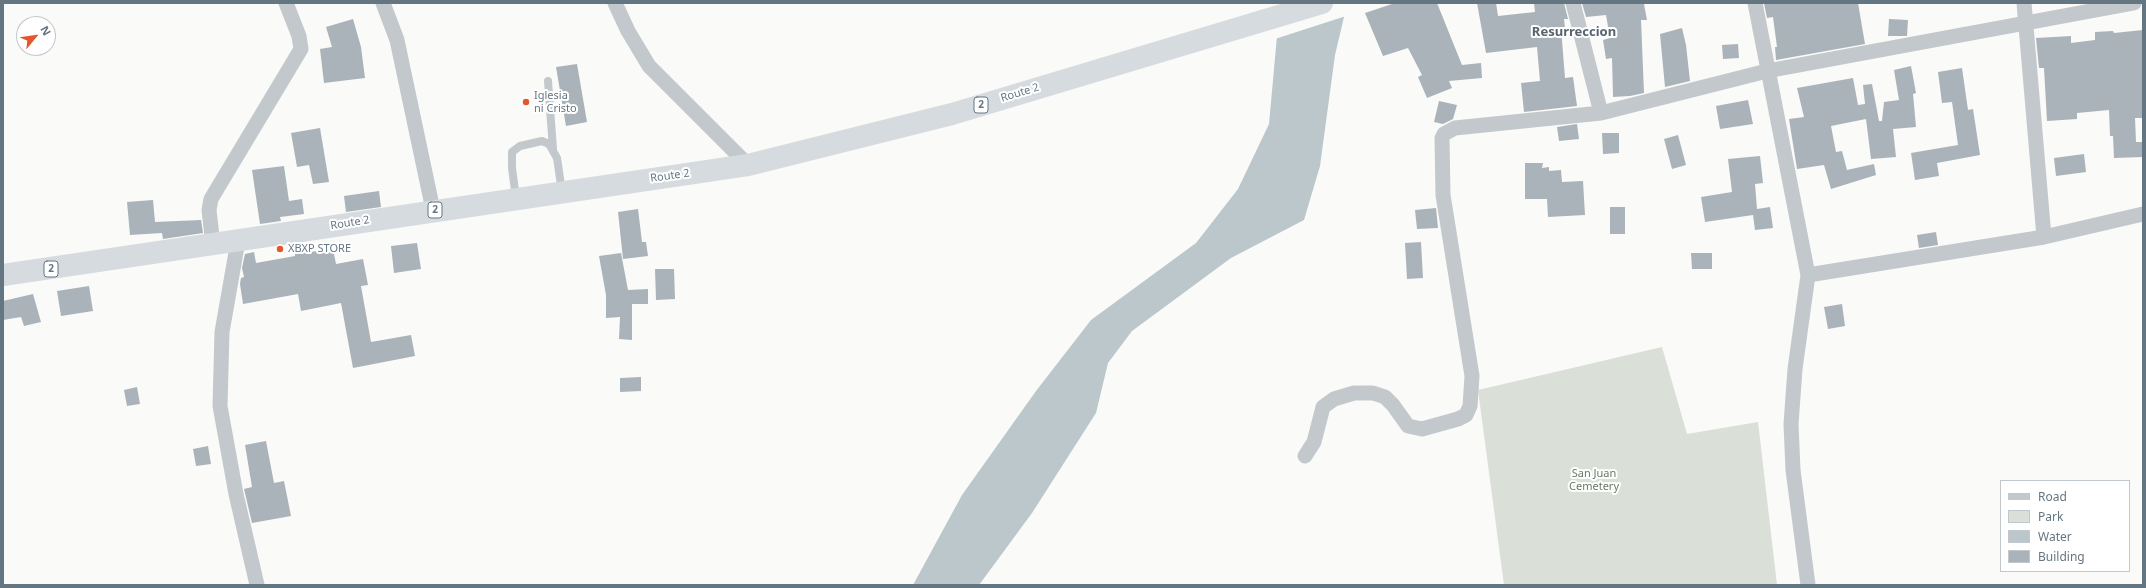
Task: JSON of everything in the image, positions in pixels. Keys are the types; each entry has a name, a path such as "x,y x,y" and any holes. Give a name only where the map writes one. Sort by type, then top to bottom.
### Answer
{"highway":[{"name":"Route 2","path":"3,276 434,210 748,165 952,114 1322,3"}],"street":[{"path":"213,245 209,210 211,199 301,49 299,36 286,3"},
{"path":"383,3 397,40 434,210"},
{"path":"615,3 628,31 649,66 748,165"},
{"path":"1573,3 1601,113"},
{"path":"1755,3 1767,71 1808,275 1795,369 1790,424 1793,470 1808,585"},
{"path":"2024,3 2027,23 2044,237"},
{"path":"1305,456 1314,442 1323,407 1334,399 1354,393 1372,393 1385,397 1394,405 1408,426 1422,429 1458,419 1466,415 1470,406 1472,376 1443,194 1442,138 1444,134 1455,128 1601,113 1767,71 2134,3"},
{"path":"1808,275 2044,237 2143,214"},
{"path":"238,241 222,332 220,406 236,494 257,585"}],"lane":[{"path":"548,81 553,149"},
{"path":"516,198 512,168 512,152 520,146 542,141 549,144 557,158 562,192"}],"green space":[{"name":"San Juan Cemetery","path":"1662,347 1687,434 1758,422 1777,585 1504,585 1478,390"}],"water":[{"path":"1280,3 1340,3 1344,17 1335,55 1320,166 1304,220 1231,258 1132,331 1108,363 1096,413 1032,513 979,585 913,585 962,495 1036,391 1091,320 1196,243 1238,189 1269,124"}],"pier":[{"path":"1278,3 1342,3 1346,16 1275,39"}],"building":[{"path":"1395,3 1437,3 1462,65 1481,63 1482,78 1449,81 1452,88 1427,98 1418,77 1422,75 1408,48 1383,56 1365,13"},
{"path":"1477,3 1496,3 1498,16 1535,12 1534,3 1564,3 1568,19 1564,19 1565,28 1561,28 1565,78 1573,77 1577,106 1524,112 1521,83 1540,81 1537,47 1486,53"},
{"path":"1582,3 1644,4 1647,20 1641,20 1644,93 1613,97 1612,58 1606,59 1603,40 1610,38 1606,15 1586,17"},
{"path":"1764,3 1858,3 1865,44 1776,60 1775,47 1777,47 1773,17 1767,18"},
{"path":"353,19 361,47 365,78 324,83 320,49 332,47 326,27"},
{"path":"1889,19 1908,20 1907,36 1888,36"},
{"path":"1682,28 1686,45 1690,81 1665,87 1660,34"},
{"path":"2143,30 2143,118 2135,118 2136,142 2143,142 2143,157 2114,158 2113,136 2110,136 2109,110 2077,113 2077,119 2047,121 2044,68 2039,68 2036,38 2071,36 2071,43 2095,40 2095,32 2113,31 2114,33"},
{"path":"1738,44 1739,58 1723,59 1722,45"},
{"path":"577,64 587,122 566,126 556,67"},
{"path":"1911,66 1916,93 1913,94 1916,127 1893,129 1896,157 1871,159 1866,119 1831,126 1836,152 1842,151 1847,170 1874,164 1876,175 1831,189 1824,165 1797,169 1789,119 1804,117 1797,88 1853,78 1858,105 1865,104 1863,85 1872,84 1879,121 1882,121 1884,102 1899,100 1894,70"},
{"path":"1962,68 1968,110 1973,109 1980,155 1937,163 1939,176 1915,180 1911,153 1958,145 1952,102 1942,103 1938,72"},
{"path":"1748,100 1753,124 1720,129 1716,106"},
{"path":"1439,101 1457,105 1453,119 1443,124 1434,122"},
{"path":"1577,124 1579,139 1559,141 1557,127"},
{"path":"320,128 329,182 313,184 309,165 297,167 291,133"},
{"path":"1602,133 1619,133 1619,153 1603,154"},
{"path":"1678,135 1686,165 1672,169 1664,139"},
{"path":"2084,154 2086,172 2056,176 2054,158"},
{"path":"1760,156 1763,183 1755,184 1757,209 1770,207 1773,228 1755,230 1753,215 1705,222 1701,197 1732,192 1728,159"},
{"path":"1525,163 1543,163 1542,168 1549,167 1549,171 1561,170 1562,182 1583,181 1585,215 1548,217 1547,199 1525,199"},
{"path":"284,166 289,201 302,199 304,214 280,217 281,221 260,224 252,170"},
{"path":"379,191 381,207 346,212 344,196"},
{"path":"153,200 155,222 201,220 203,233 163,239 162,233 130,235 127,202"},
{"path":"1610,207 1625,207 1625,234 1610,234"},
{"path":"1436,208 1438,228 1417,229 1415,210"},
{"path":"638,209 642,242 646,242 648,256 623,259 618,212"},
{"path":"1936,232 1938,245 1919,248 1917,235"},
{"path":"1421,242 1423,278 1407,279 1405,243"},
{"path":"417,243 421,269 394,273 391,246"},
{"path":"333,249 336,264 363,259 368,285 361,286 371,342 411,335 415,356 353,368 341,303 301,311 298,294 243,304 240,284 241,278 244,277 242,268 245,254 254,252 256,263 295,256 295,254"},
{"path":"621,253 628,290 648,289 648,304 632,304 632,340 619,339 620,317 606,318 606,295 599,256"},
{"path":"1691,253 1712,253 1712,269 1692,269"},
{"path":"655,269 674,269 675,299 656,300"},
{"path":"89,286 93,311 61,316 57,291"},
{"path":"33,294 41,322 24,326 21,317 3,320 3,301"},
{"path":"1842,304 1845,326 1828,329 1824,307"},
{"path":"641,377 641,391 620,392 620,378"},
{"path":"137,387 140,404 127,406 124,390"},
{"path":"266,441 274,483 284,481 291,516 252,523 244,489 252,487 245,445"},
{"path":"208,446 211,464 196,466 193,449"}],"place":[{"name":"Iglesia ni Cristo","path":"526,102"},
{"name":"XBXP STORE","path":"280,249"}],"district":[{"name":"Resurreccion","path":"1574,32"}]}
